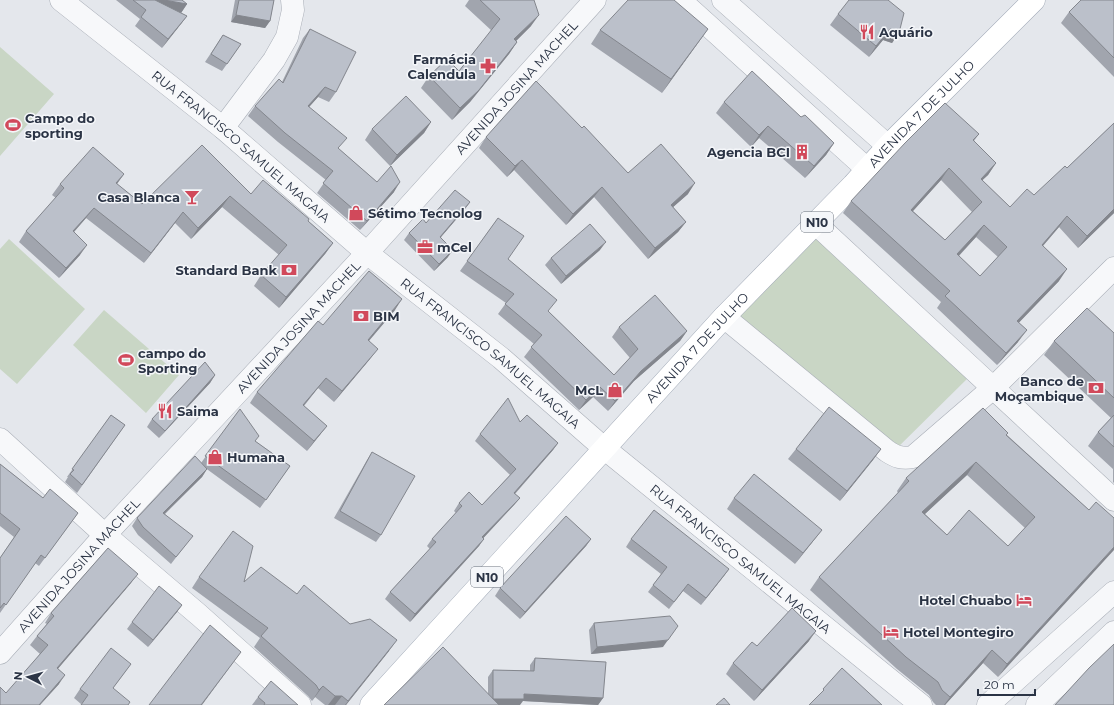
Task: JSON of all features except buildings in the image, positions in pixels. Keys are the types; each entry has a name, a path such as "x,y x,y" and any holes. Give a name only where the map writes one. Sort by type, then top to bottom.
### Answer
{"main road":[{"name":"AVENIDA 7 DE JULHO","path":"370,705 724,317 867,170 888,146 1034,0"}],"street":[{"name":"RUA FRANCISCO SAMUEL MAGAIA","path":"61,0 222,128 367,253 501,358 604,449 921,705"},
{"path":"222,128 274,60 287,37 293,10 292,0"},
{"name":"AVENIDA JOSINA MACHEL","path":"0,653 105,535 367,253 595,0"},
{"path":"680,0 867,170"},
{"path":"723,0 888,146"},
{"path":"815,223 1114,500"},
{"path":"724,317 887,451 904,459 913,458 993,388 1114,268"},
{"path":"0,439 105,535 199,615 300,705"},
{"path":"988,705 1114,592"},
{"path":"1037,705 1114,632"}],"green space":[{"name":"Campo do sporting","path":"0,47 54,94 0,156"},
{"path":"802,225 970,376 888,457 728,315"},
{"path":"9,239 85,309 17,384 0,369 0,249"},
{"name":"campo do Sporting","path":"104,310 179,375 146,413 73,345"}],"place":[{"name":"Aquário","path":"867,32"},
{"name":"Farmácia Calendula","path":"488,66"},
{"name":"Campo do sporting","path":"13,125"},
{"name":"Agencia BCI","path":"802,152"},
{"name":"Casa Blanca","path":"192,197"},
{"name":"Sétimo Tecnolog","path":"356,213"},
{"name":"mCel","path":"425,247"},
{"name":"Standard Bank","path":"289,270"},
{"name":"BIM","path":"361,316"},
{"name":"campo do Sporting","path":"126,360"},
{"name":"Banco de Moçambique","path":"1096,388"},
{"name":"McL","path":"615,390"},
{"name":"Saima","path":"165,411"},
{"name":"Humana","path":"215,457"},
{"name":"Hotel Chuabo","path":"1024,600"},
{"name":"Hotel Montegiro","path":"891,632"}]}
